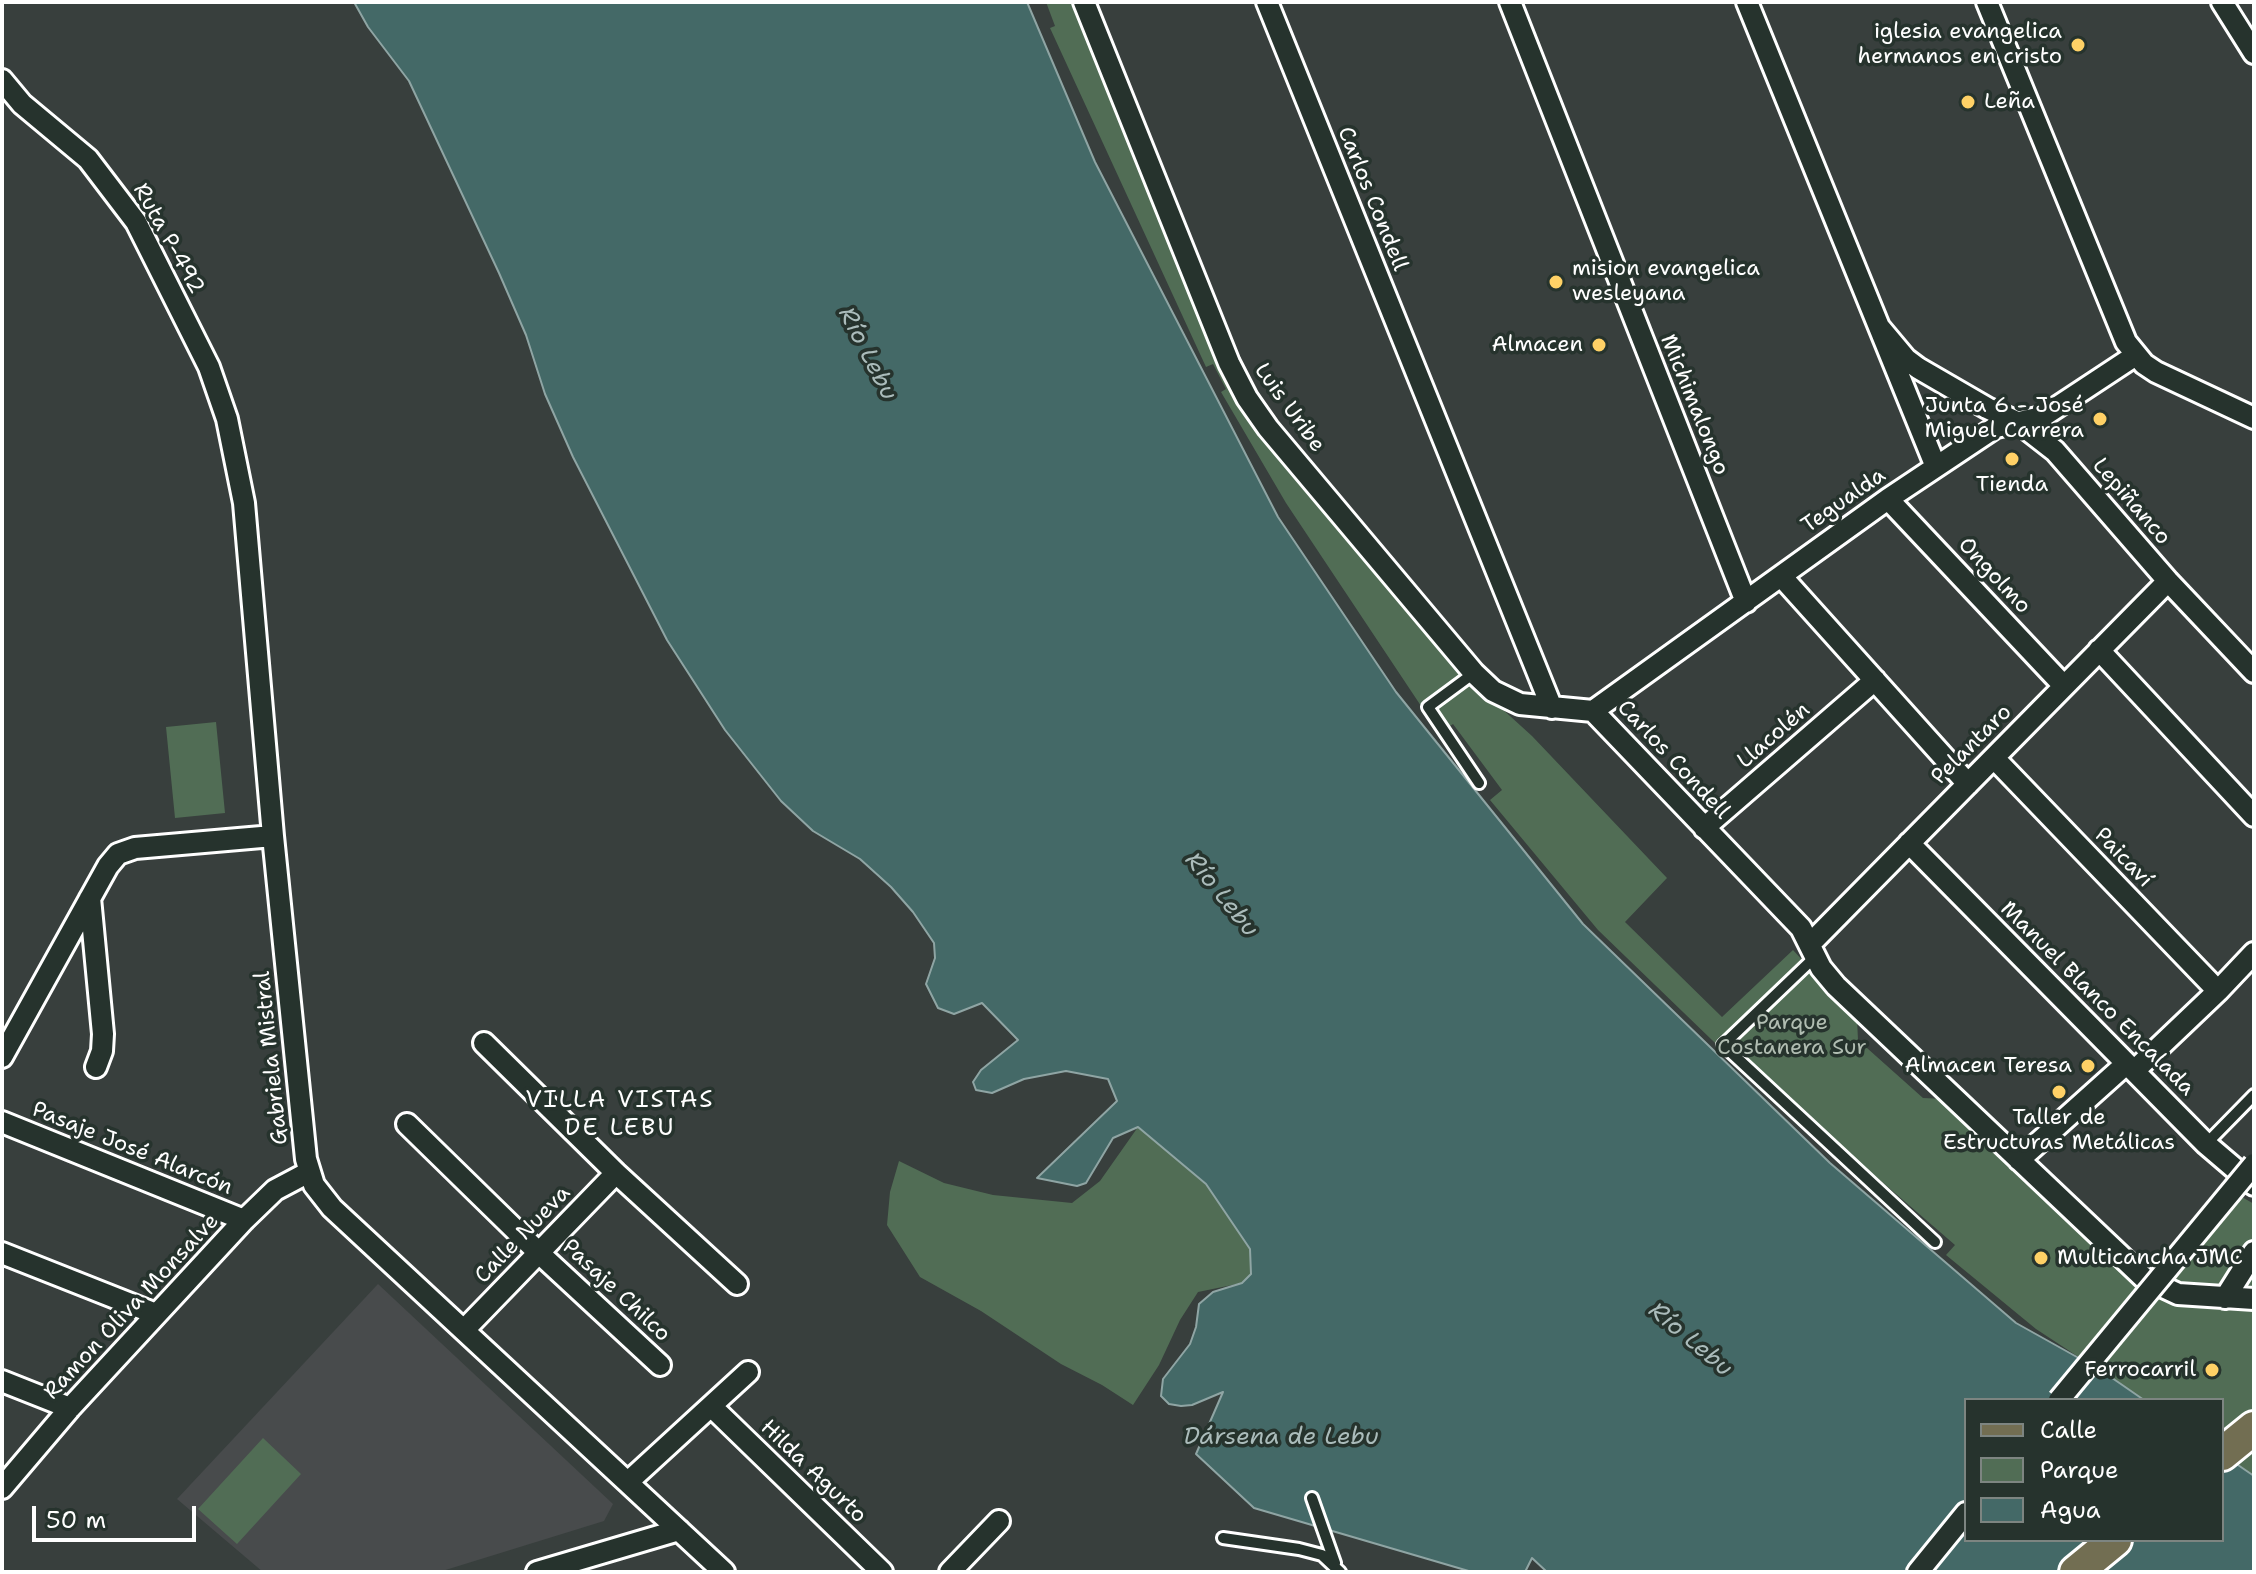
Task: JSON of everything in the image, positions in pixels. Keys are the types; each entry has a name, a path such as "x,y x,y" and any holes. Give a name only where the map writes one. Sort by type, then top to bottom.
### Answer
{"main road":[{"path":"2224,1452 2254,1428"},
{"path":"2076,1572 2113,1542"}],"street":[{"name":"Luis Uribe","path":"1084,2 1242,390 1268,428 1474,673 1493,691 1513,701 1552,708"},
{"name":"Carlos Condell","path":"1267,2 1552,708 1593,711 1801,928 1836,986 2144,1278 2178,1294 2254,1299"},
{"name":"Michimalongo","path":"1510,2 1746,602"},
{"name":"Lepiñanco","path":"1747,2 1936,467"},
{"path":"1987,2 2120,329 2136,355 2156,372 2254,418"},
{"path":"2222,2 2254,53"},
{"name":"Ruta P-492","path":"2,80 22,104 74,145 107,182 150,247 209,367"},
{"name":"Lepiñanco","path":"1880,328 1906,359 1918,368 2019,423 2055,451 2168,581 2254,672"},
{"name":"Tegualda","path":"1593,711 1888,499 1996,427 2042,417 2136,355"},
{"name":"Gabriela Mistral","path":"209,367 227,419 244,503 273,836 309,1172 321,1197 679,1530 717,1570"},
{"name":"Ongolmo","path":"1888,499 2064,686"},
{"path":"1781,576 1968,784"},
{"name":"Pelantaro","path":"1813,950 1909,843 2168,581"},
{"path":"2099,650 2254,816"},
{"name":"Llacolén","path":"1704,828 1875,680"},
{"name":"Paicaví","path":"1994,758 2218,991"},
{"path":"2,1057 112,859 127,850 273,836"},
{"name":"Manuel Blanco Encalada","path":"1909,843 2206,1144 2254,1185"},
{"path":"90,898 103,1034 102,1051 96,1067"},
{"path":"2019,1160 2218,991 2254,953"},
{"path":"484,1043 616,1173 737,1284"},
{"name":"Pasaje José Alarcón","path":"2,1122 244,1220"},
{"name":"Pasaje Chilco","path":"407,1124 660,1365"},
{"path":"2061,1398 2254,1164"},
{"name":"Ramon Oliva Monsalve","path":"2,1488 70,1408 244,1220 275,1190 309,1172"},
{"name":"Calle Nueva","path":"464,1330 616,1173"},
{"path":"2225,1298 2254,1252"},
{"path":"2,1253 156,1314"},
{"path":"628,1482 748,1372"},
{"path":"2,1381 70,1408"},
{"name":"Hilda Agurto","path":"711,1406 882,1572"},
{"path":"1918,1572 1964,1515"},
{"path":"950,1572 999,1521"},
{"path":"537,1572 679,1530"}],"lane":[{"path":"1474,673 1428,707 1479,783"},
{"path":"1813,950 1723,1045 1935,1242"},
{"path":"2206,1144 2254,1095"},
{"path":"1312,1498 1338,1569"},
{"path":"1223,1538 1322,1555 1338,1569"}],"shaded area":[{"path":"378,1284 613,1504 604,1521 439,1572 263,1572 177,1499"}],"green space":[{"name":"Parque Costanera Sur","path":"1046,2 1076,2 1231,380 1438,641 1667,878 1625,922 1722,1017 1793,950 1857,1019 1858,1040 1923,1098 1944,1099 2128,1279 2156,1297 2242,1197 2254,1204 2254,1476 2224,1455 2224,1398 2141,1398 2036,1329 1946,1255 1955,1245 1866,1168 1855,1178 1598,930 1490,800 1502,790 1453,724 1439,733 1286,503 1221,392 1226,389 1213,364 1206,367 1050,28 1055,26"},
{"path":"216,722 225,813 175,818 166,727"},
{"path":"1138,1127 1206,1184 1250,1249 1251,1274 1242,1283 1198,1292 1180,1320 1159,1365 1133,1405 920,1277 887,1225 890,1192 899,1161 944,1183 993,1195 1072,1203 1100,1181"},
{"path":"263,1438 301,1474 237,1544 198,1509"}],"water":[{"path":"354,2 1027,2 1095,162 1278,517 1396,692 1583,924 1830,1163 2016,1323 2102,1371 2141,1398 1964,1398 1964,1542 2224,1542 2224,1455 2254,1476 2254,1572 1547,1572 1532,1558 1525,1572 1472,1572 1254,1508 1196,1454 1223,1392 1192,1405 1181,1406 1169,1404 1161,1396 1163,1379 1190,1344 1199,1304 1213,1292 1242,1283 1251,1274 1250,1249 1206,1184 1138,1127 1113,1138 1086,1183 1077,1186 1037,1178 1117,1101 1108,1079 1066,1071 1024,1079 992,1093 976,1090 973,1082 981,1070 1018,1040 982,1003 954,1014 938,1008 926,984 935,958 934,943 913,912 860,859 813,831 781,801 725,730 667,640 573,457 545,394 526,335 499,273 409,81 368,27"}],"place":[{"name":"iglesia evangelica hermanos en cristo","path":"2078,45"},
{"name":"Leña","path":"1968,102"},
{"name":"mision evangelica wesleyana","path":"1556,282"},
{"name":"Almacen","path":"1599,345"},
{"name":"Junta 6 - José Miguel Carrera","path":"2100,419"},
{"name":"Tienda","path":"2012,459"},
{"name":"Almacen Teresa","path":"2088,1066"},
{"name":"Taller de Estructuras Metálicas","path":"2059,1092"},
{"name":"Multicancha JMC","path":"2041,1258"},
{"name":"Ferrocarril","path":"2212,1370"}],"district":[{"name":"VILLA VISTAS DE LEBU","path":"620,1115"}],"water label":[{"name":"Río Lebu","path":"867,354"},
{"name":"Río Lebu","path":"1221,895"},
{"name":"Río Lebu","path":"1690,1340"},
{"name":"Dársena de Lebu","path":"1281,1438"}]}
